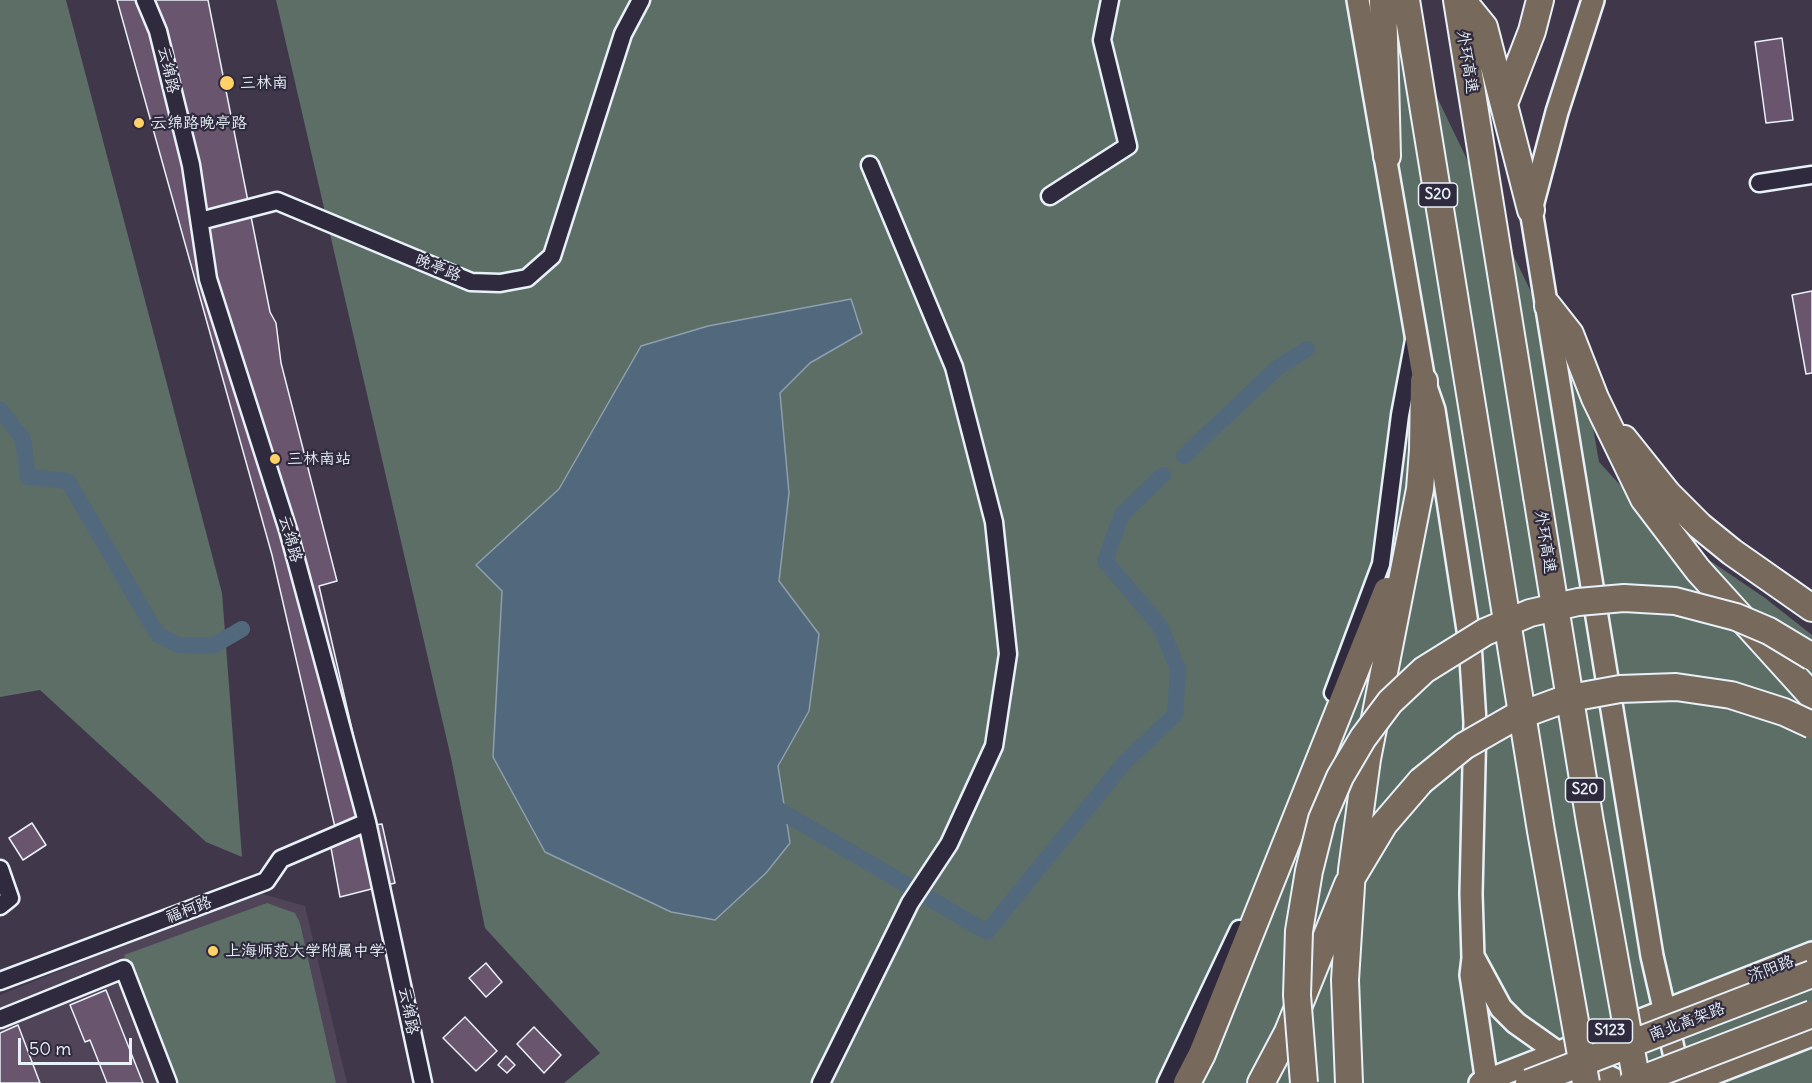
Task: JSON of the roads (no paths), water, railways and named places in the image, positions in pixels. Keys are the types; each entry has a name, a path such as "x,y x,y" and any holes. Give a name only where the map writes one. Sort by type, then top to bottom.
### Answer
{"highway":[{"path":"1383,0 1387,156"},
{"name":"S20","path":"1406,0 1541,831 1586,1083"},
{"name":"外环高速","path":"1457,0 1590,822 1637,1083"},
{"path":"1462,0 1484,27 1532,210"},
{"path":"1505,101 1532,31 1540,0"},
{"path":"1548,306 1570,334 1595,398 1630,475 1653,512 1698,570 1803,666"},
{"path":"1349,1083 1345,980 1358,813 1420,480 1424,381"},
{"path":"1595,398 1668,494 1700,526 1732,552 1810,607"},
{"path":"1187,1083 1202,1054 1391,582 1405,563"},
{"path":"1304,1083 1297,995 1299,931 1309,871 1322,819 1340,777 1363,738 1390,702 1424,670 1463,643 1515,619 1578,602 1624,598 1675,601 1736,617 1769,631 1803,666 1812,696"},
{"path":"1261,1083 1287,1032 1348,884 1371,843 1421,782 1464,746 1513,718 1538,708 1592,693 1648,687 1685,688 1731,695 1767,706 1812,725"},
{"name":"南北高架路","path":"1529,1083 1812,974"},
{"path":"1632,1083 1812,1014"}],"main road":[{"path":"1358,0 1378,122 1387,156 1424,381 1434,410 1465,604 1475,722 1471,975 1485,1082"},
{"path":"1593,0 1557,112 1532,210 1663,1011 1681,1083"},
{"name":"济阳路","path":"1663,1011 1812,953"},
{"path":"1473,958 1501,1008 1529,1034 1557,1052 1622,1083"},
{"name":"S123","path":"1485,1082 1663,1011"},
{"path":"1689,1083 1812,1035"}],"street":[{"name":"云绵路","path":"146,0 158,31 191,165 208,279 288,530 367,822 423,1083"},
{"name":"晚亭路","path":"200,221 277,201 471,282 500,283 527,278 552,256 623,34 641,0"},
{"path":"1050,196 1128,146 1102,40 1110,0"},
{"path":"821,1083 910,903 949,844 994,746 1008,654 994,522 954,367 870,165"},
{"path":"1759,183 1812,175"},
{"path":"1166,1083 1235,938 1381,564 1400,415 1416,332"},
{"name":"福柯路","path":"0,981 266,881 281,859 367,822"},
{"path":"0,869 10,898 0,906"},
{"path":"0,1019 124,969 168,1083"}],"water":[{"path":"851,299 862,333 810,363 780,393 789,493 779,581 819,634 809,711 778,766 790,843 766,873 715,920 671,912 545,852 493,757 502,591 476,565 559,489 641,346 708,326"}],"waterway":[{"path":"1184,456 1277,368 1307,349"},
{"path":"0,409 23,439 28,477 68,481 157,634 178,645 213,646 242,629"},
{"path":"929,898 987,932 1124,763 1175,715 1178,669 1160,626 1105,561 1122,514 1163,475"},
{"path":"767,803 907,885"}],"place":[{"name":"三林南","path":"227,83"},
{"name":"云绵路晚亭路","path":"139,123"},
{"name":"三林南站","path":"275,459"},
{"name":"上海师范大学附属中学","path":"213,951"}]}
